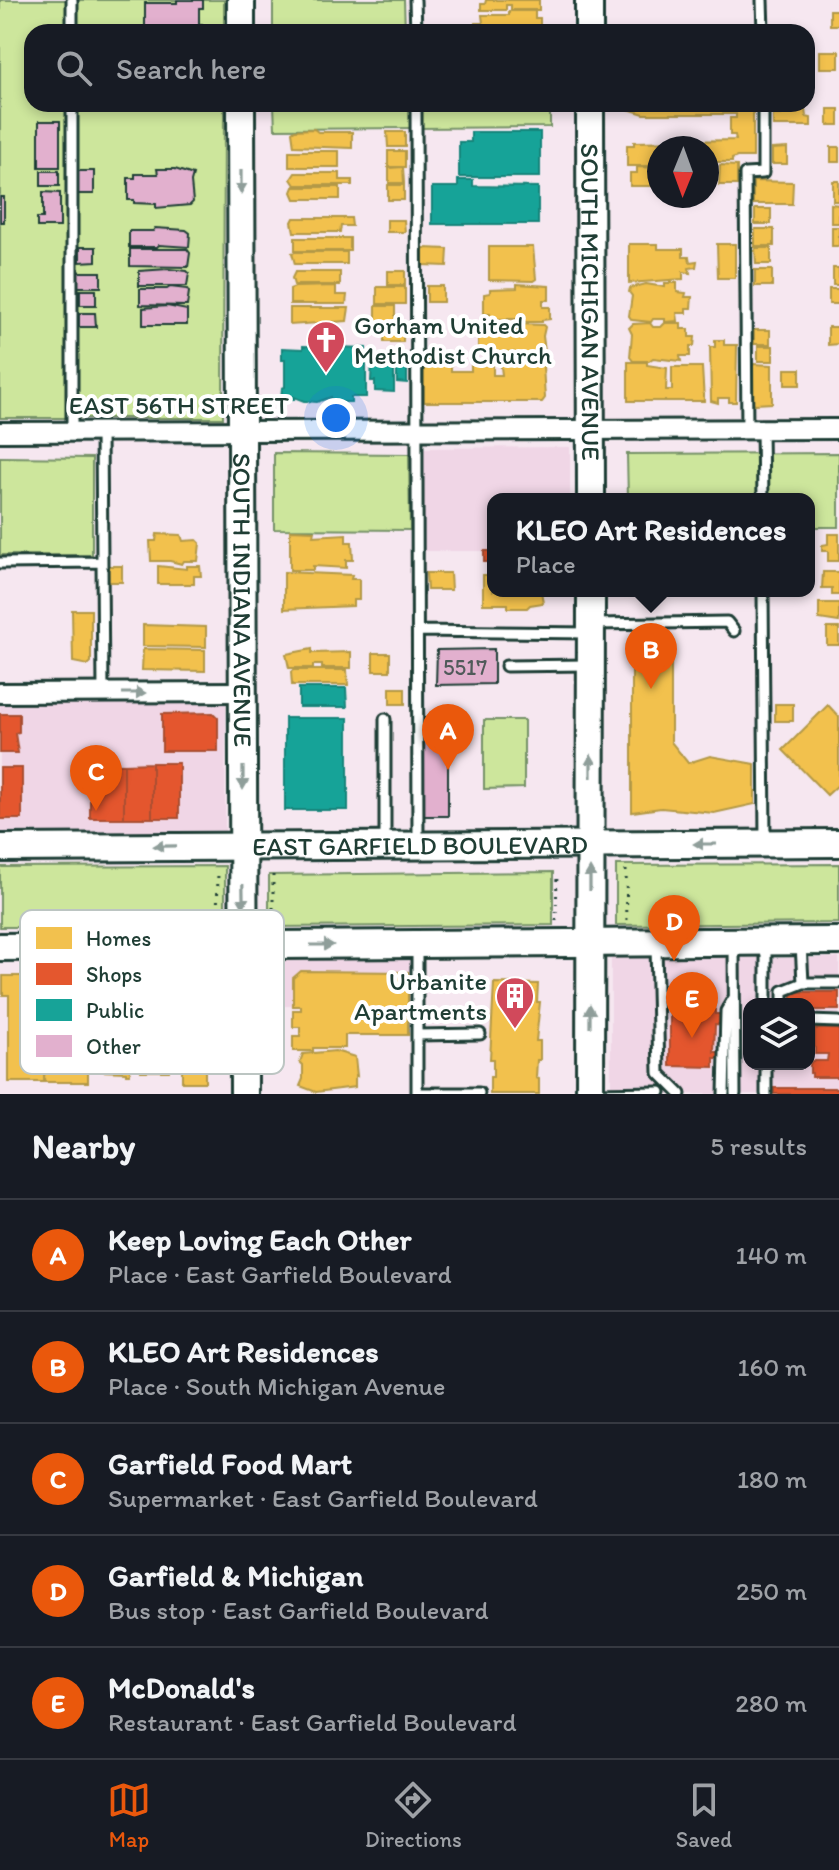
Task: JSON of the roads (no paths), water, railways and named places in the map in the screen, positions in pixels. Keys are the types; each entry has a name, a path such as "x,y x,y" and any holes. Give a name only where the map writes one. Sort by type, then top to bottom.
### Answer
{"street":[{"path":"241,0 241,24"},
{"path":"589,0 589,24"},
{"name":"SOUTH INDIANA AVENUE","path":"241,112 244,910"},
{"name":"SOUTH MICHIGAN AVENUE","path":"590,112 591,493"},
{"name":"EAST 56TH STREET","path":"0,432 839,429"},
{"path":"590,1093 591,597"},
{"path":"0,693 243,692"},
{"name":"EAST GARFIELD BOULEVARD","path":"0,848 839,843"},
{"path":"284,946 839,941"},
{"path":"0,947 20,947"}],"lane":[{"path":"72,0 72,24"},
{"path":"415,0 416,24"},
{"path":"762,0 763,24"},
{"path":"72,112 72,431"},
{"path":"416,112 418,846"},
{"path":"762,493 754,430 745,174 763,173 763,112"},
{"path":"101,431 103,693"},
{"path":"0,563 102,562"},
{"path":"763,597 765,843"},
{"path":"418,631 727,622 734,631"},
{"path":"506,666 591,665"},
{"path":"385,719 385,846"},
{"path":"766,941 766,998"},
{"path":"801,941 807,986"},
{"path":"590,1093 660,1093 656,942"},
{"path":"734,942 735,1094"},
{"path":"417,944 417,1094 479,1093"},
{"path":"783,998 783,991 807,986 838,986"},
{"path":"724,1094 726,1011 734,998"},
{"path":"815,1021 838,1022 837,1010"},
{"path":"417,1035 480,1034"},
{"path":"766,1070 766,1094"},
{"path":"659,1073 680,1094"}],"place":[{"name":"Gorham United Methodist Church","path":"326,374"},
{"name":"KLEO Art Residences","path":"651,689"},
{"name":"Keep Loving Each Other","path":"448,770"},
{"name":"Garfield Food Mart","path":"96,811"},
{"name":"Garfield & Michigan","path":"674,961"},
{"name":"Urbanite Apartments","path":"515,1030"},
{"name":"McDonald's","path":"692,1038"}]}
